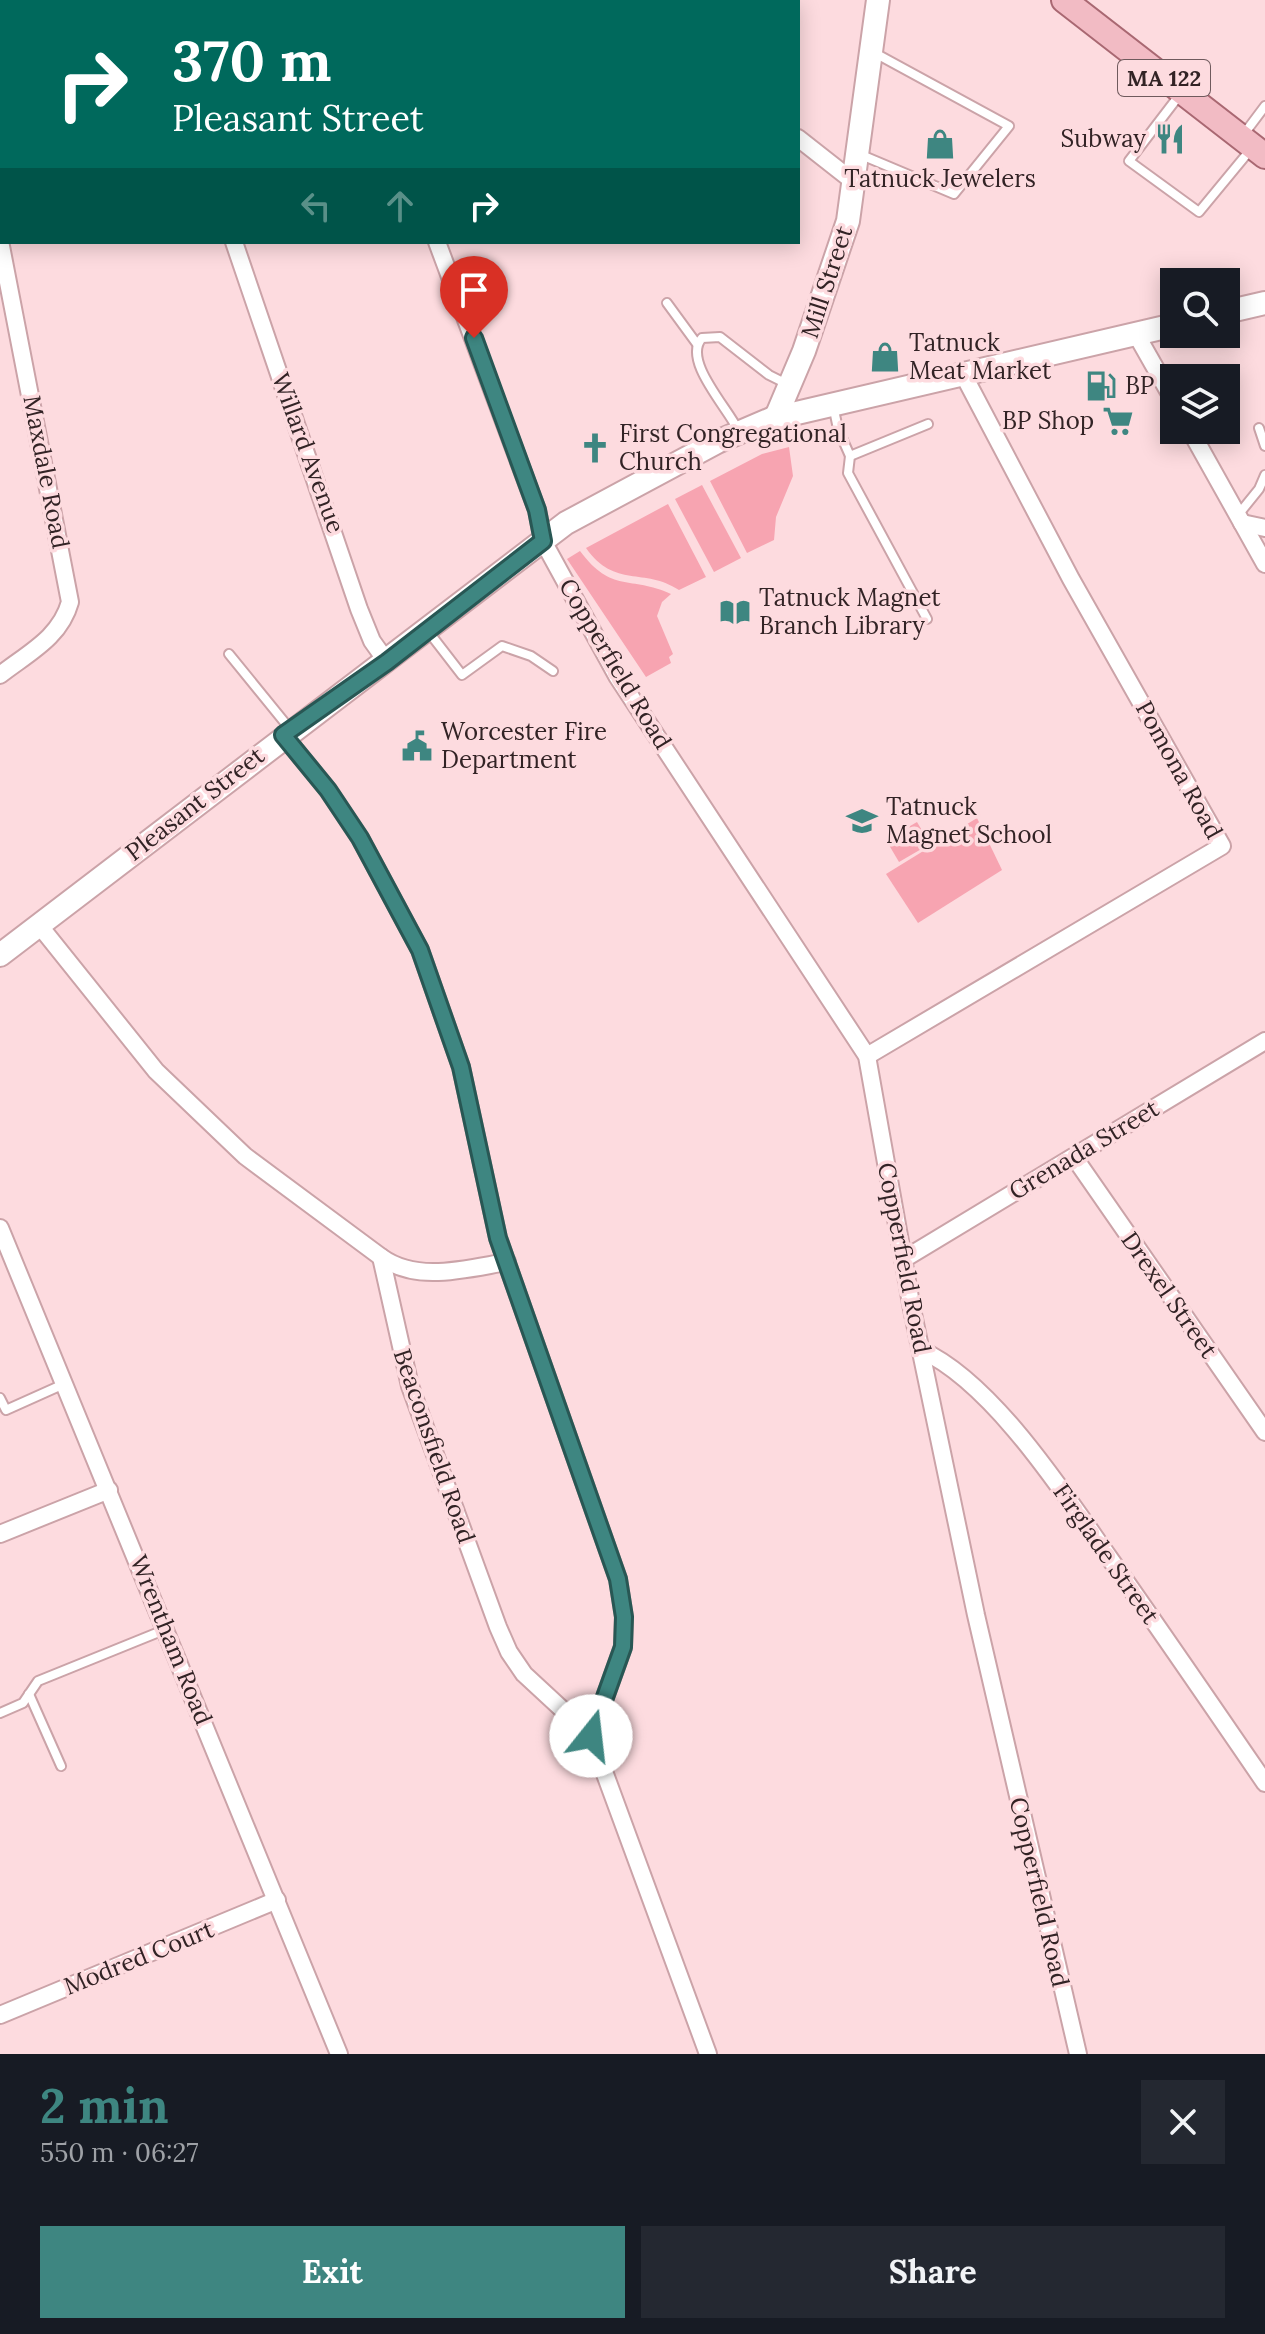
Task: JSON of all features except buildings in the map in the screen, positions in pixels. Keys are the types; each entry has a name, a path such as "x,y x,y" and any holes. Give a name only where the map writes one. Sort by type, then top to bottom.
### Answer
{"main road":[{"name":"Mill Street","path":"776,417 848,221 878,0"},
{"name":"MA 122","path":"1064,0 1253,147"},
{"path":"1240,309 1265,303"},
{"name":"Pleasant Street","path":"0,955 287,733 387,662 579,515 739,432 776,417 1160,328"}],"street":[{"path":"800,140 854,182"},
{"name":"Maxdale Road","path":"0,675 64,623 70,602 1,244"},
{"name":"Willard Avenue","path":"235,244 359,609 372,641 387,662"},
{"name":"Copperfield Road","path":"438,244 537,510 543,541 617,676 867,1056 921,1350 1006,1751 1078,2054"},
{"path":"1136,334 1160,376"},
{"name":"Pomona Road","path":"867,1056 1222,846 1071,579 963,374"},
{"path":"1198,444 1265,564"},
{"path":"1240,520 1265,528"},
{"path":"287,733 360,838 420,950 461,1067 498,1238 618,1579 624,1617 623,1647 591,1736"},
{"path":"39,925 156,1071 245,1156 381,1257 398,1269 445,1272 507,1262"},
{"name":"Grenada Street","path":"904,1259 1264,1043"},
{"name":"Drexel Street","path":"1074,1157 1265,1432"},
{"name":"Wrentham Road","path":"0,1228 339,2054"},
{"name":"Beaconsfield Road","path":"381,1257 392,1319 410,1386 509,1652 547,1697 591,1736 708,2054"},
{"name":"Firglade Street","path":"921,1350 944,1360 974,1387 1060,1489 1265,1783"},
{"path":"0,1534 109,1490"},
{"name":"Modred Court","path":"0,2015 277,1900"}],"lane":[{"path":"859,154 954,194 1009,126 872,51"},
{"path":"1182,92 1129,161 1199,212 1253,147 1265,106"},
{"path":"667,303 697,344 696,362 739,432"},
{"path":"697,344 709,336 720,337 769,375 790,385"},
{"path":"833,404 838,429 850,456 848,473 927,619"},
{"path":"850,456 928,424"},
{"path":"1259,428 1265,446"},
{"path":"1240,520 1265,475"},
{"path":"427,631 462,675 502,646 531,656 553,671"},
{"path":"229,654 287,733"},
{"path":"0,1398 6,1410 65,1384"},
{"path":"0,1713 23,1703 38,1681 165,1629"},
{"path":"29,1694 61,1766"}],"shaded area":[{"path":"789,447 793,476 776,517 774,540 747,553 710,481 762,454"},
{"path":"702,485 741,558 714,572 675,499"},
{"path":"668,504 706,577 679,590 666,583 608,569 586,548"},
{"path":"580,551 591,564 612,578 671,594 662,602 657,616 673,654 669,657 671,663 646,677 567,559"},
{"path":"977,818 1002,870 918,923 886,874"},
{"path":"917,822 930,844 899,862 886,840"}],"place":[{"name":"Subway","path":"1170,139"},
{"name":"Tatnuck Jewelers","path":"940,144"},
{"name":"Tatnuck Meat Market","path":"885,357"},
{"name":"BP","path":"1101,386"},
{"name":"BP Shop","path":"1118,421"},
{"name":"First Congregational Church","path":"595,448"},
{"name":"Tatnuck Magnet Branch Library","path":"735,612"},
{"name":"Worcester Fire Department","path":"417,746"},
{"name":"Tatnuck Magnet School","path":"862,821"}],"route":[{"path":"474,338 537,510 543,541 387,662 283,735 328,790 360,838 420,950 461,1067 498,1238 581,1464 618,1579 624,1617 623,1647 591,1736"}]}
